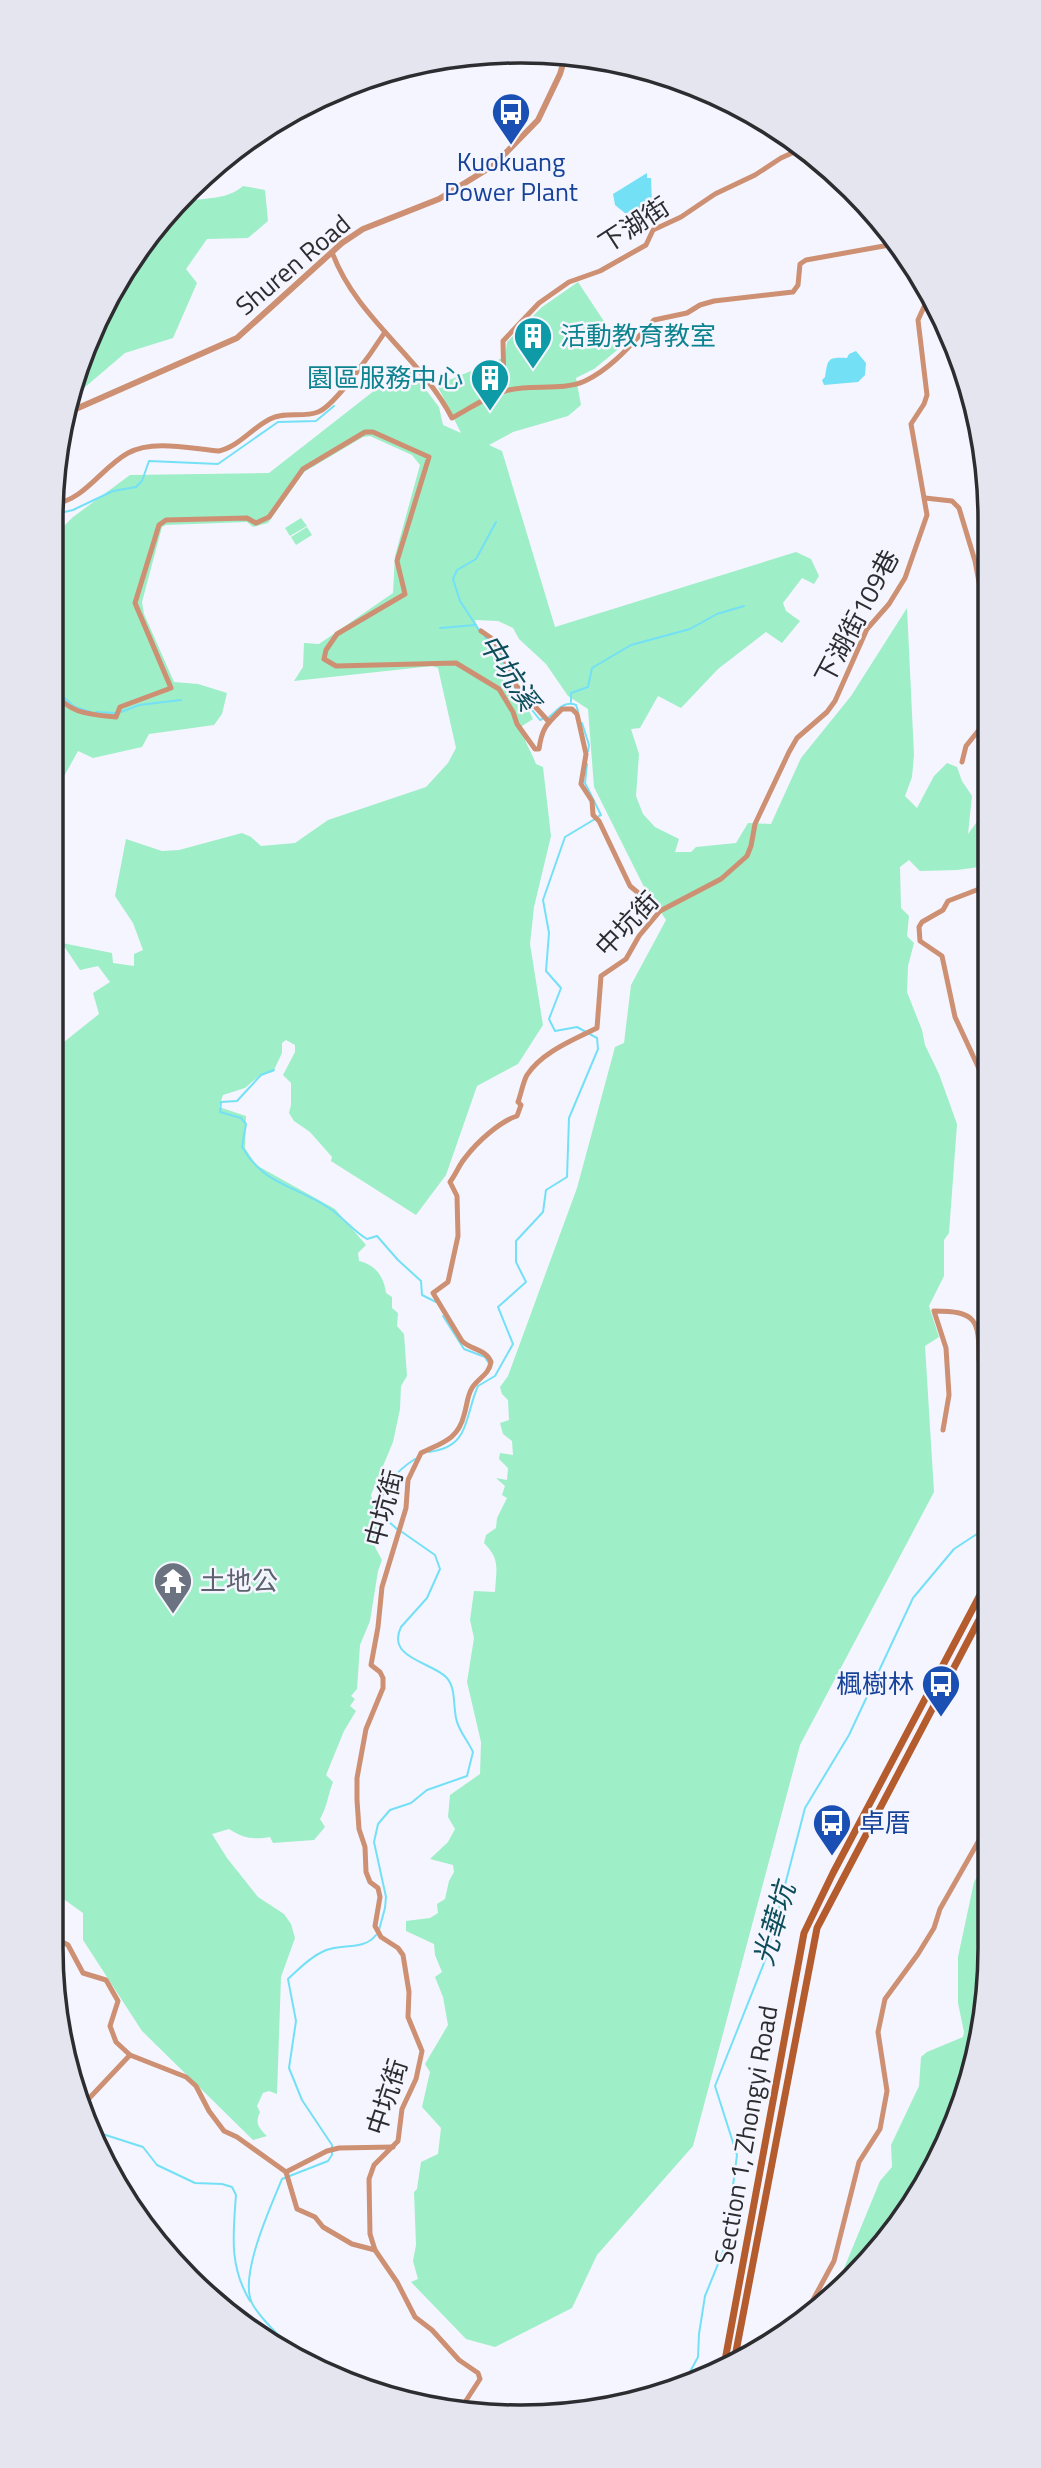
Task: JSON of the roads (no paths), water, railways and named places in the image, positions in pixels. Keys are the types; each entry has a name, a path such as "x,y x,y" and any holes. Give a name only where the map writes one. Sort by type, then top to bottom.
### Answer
{"main road":[{"name":"Section 1, Zhongyi Road","path":"725,2357 739,2268 783,2033 808,1920 978,1598"},
{"name":"Section 1, Zhongyi Road","path":"736,2351 819,1921 939,1701 978,1623"},
{"path":"925,1694 939,1701"},
{"path":"783,2033 798,2035"},
{"path":"739,2268 754,2270"}],"street":[{"name":"Shuren Road","path":"77,408 237,338 332,252 363,229 439,199 494,165 538,120 562,65"},
{"name":"下湖街","path":"504,391 503,341 539,303 569,282 600,271 646,245 653,230 681,217 715,194 793,153"},
{"path":"332,252 353,296 419,368 452,418 504,391 535,386 564,386 586,381 617,358 654,320 687,313 714,301 793,292 797,285 800,264 806,260 886,246"},
{"name":"下湖街109巷","path":"777,777 797,738 827,712 835,701 867,629 889,604 905,578 927,515 911,424 927,395 918,320 924,306"},
{"path":"64,502 70,501 130,452 156,447 230,449 277,415 317,413 327,407 385,332"},
{"path":"63,703 68,708 81,713 116,717 120,707 172,688 135,603 159,525 166,520 247,517 256,523 263,520 269,517 303,469 365,432 373,432 429,457 397,561 405,594 337,634 326,650 324,659 336,666 456,663 499,688 517,724 535,750 539,750 546,719 562,709 570,708 577,714 586,754 581,784 592,801 593,816 599,821 630,886 660,911"},
{"path":"925,498 952,501 959,508 978,577"},
{"path":"481,631 491,638 503,653 512,681 546,719"},
{"path":"962,762 966,746 978,731"},
{"name":"中坑街","path":"375,2250 370,2234 369,2179 374,2165 398,2141 402,2109 416,2079 422,2051 408,2017 409,1992 403,1955 398,1948 381,1937 374,1926 380,1897 378,1888 370,1882 366,1872 365,1847 358,1817 356,1778 366,1729 383,1688 380,1672 371,1665 378,1627 379,1598 406,1508 408,1480 420,1455 455,1434 461,1424 473,1385 490,1368 491,1362 486,1354 468,1347 462,1341 433,1293 448,1282 458,1236 457,1196 450,1182 470,1153 500,1126 517,1116 526,1076 561,1046 597,1028 601,976 626,960 639,936 660,911 721,879 747,856 755,824 777,777"},
{"path":"978,889 947,901 943,910 922,922 919,936 924,945 942,956 955,1017 978,1066"},
{"path":"943,1430 949,1395 946,1348 934,1311 962,1312 972,1319 978,1330"},
{"path":"814,2297 834,2261 859,2162 880,2129 887,2091 878,2032 885,1999 934,1928 940,1909 978,1842"},
{"path":"63,1942 68,1945 83,1973 106,1980 118,2001 110,2022 111,2033 116,2042 130,2055 187,2077 196,2086 224,2131 237,2137 286,2172 297,2209 315,2217 323,2227 352,2244 375,2250 397,2282 415,2317 432,2330 459,2360 478,2373 480,2379 465,2401"},
{"path":"89,2099 130,2055"},
{"path":"286,2172 327,2151 339,2148 393,2147"}],"water":[{"path":"647,173 647,178 651,178 652,204 644,210 646,222 642,227 615,205 613,194"},
{"path":"856,351 866,363 865,375 858,382 824,385 822,380 830,360 847,358"}],"waterway":[{"path":"63,512 113,491 136,487 142,481 149,461 218,464 278,422 316,421 334,406"},
{"name":"中坑溪","path":"479,630 460,601 453,579 457,570 476,559 496,522"},
{"path":"571,702 571,693 588,687 592,668 631,645 690,629 717,614 744,606"},
{"path":"440,628 476,625"},
{"name":"中坑溪","path":"485,637 500,653 509,681 540,720 542,719"},
{"path":"63,696 75,707 91,712"},
{"path":"121,712 139,705 181,700"},
{"name":"中坑溪","path":"548,718 568,704 576,705 578,711"},
{"path":"96,712 115,713"},
{"name":"中坑溪","path":"582,723 589,745 588,751"},
{"name":"中坑溪","path":"587,764 585,783 601,815 599,816"},
{"name":"中坑溪","path":"429,1452 443,1449 459,1437 478,1386 495,1376 513,1344 498,1307 526,1282 516,1262 516,1241 543,1212 546,1190 567,1177 569,1118 598,1049 597,1038 577,1027 555,1031 549,1019 561,988 546,971 549,933 543,900 565,837 595,819"},
{"path":"274,1070 261,1075 237,1101 221,1102 220,1112 241,1118 246,1124 242,1147 251,1160 281,1184 329,1208 367,1239 377,1236 421,1281 422,1295 436,1302"},
{"path":"443,1316 464,1349 485,1357 488,1362"},
{"name":"中坑溪","path":"397,1529 379,1513 382,1497 401,1469 415,1459"},
{"name":"中坑溪","path":"379,1930 386,1897 374,1842 378,1824 390,1810 411,1803 427,1790 467,1776 473,1752 457,1722 449,1681 439,1672 412,1658 400,1646 398,1637 401,1627 427,1598 440,1569 435,1555 402,1532"},
{"name":"光華坑","path":"690,2373 698,2357 705,2296 725,2247 737,2155 715,2086 766,1958 805,1808 849,1735 913,1598 954,1549 978,1533"},
{"name":"中坑溪","path":"282,2338 258,2313 249,2293 249,2278 257,2242 282,2179 328,2161 332,2155 332,2145 302,2100 289,2068 296,2021 288,1979 319,1954 331,1949 359,1945 376,1935"},
{"path":"103,2134 143,2147 157,2165 195,2183 232,2187 236,2195 236,2263 250,2301"}],"place":[{"name":"Kuokuang Power Plant","path":"511,146"},
{"name":"活動教育教室","path":"533,370"},
{"name":"園區服務中心","path":"490,412"},
{"name":"土地公","path":"173,1615"},
{"name":"楓樹林","path":"941,1718"},
{"name":"卓厝","path":"832,1857"}]}
